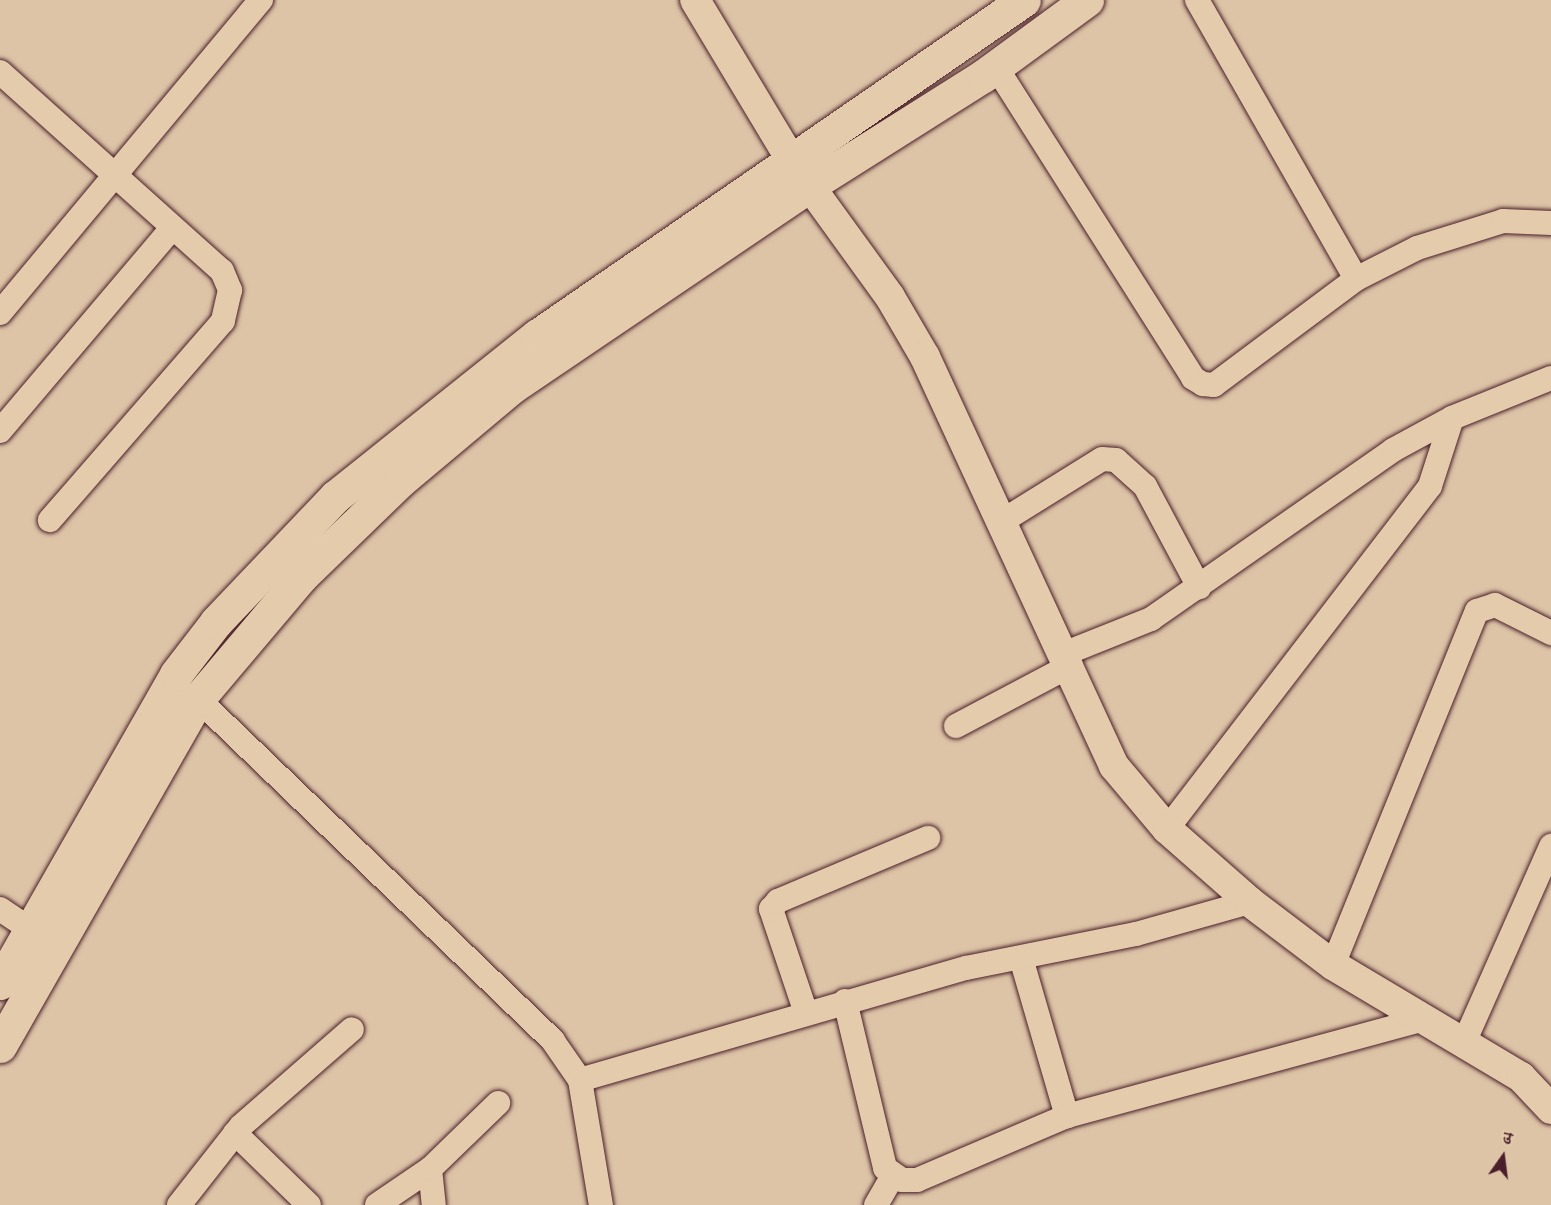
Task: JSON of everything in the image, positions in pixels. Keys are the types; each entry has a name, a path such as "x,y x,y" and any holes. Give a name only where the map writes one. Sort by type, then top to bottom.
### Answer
{"main road":[{"path":"0,1046 198,699 301,577 409,474 512,387 801,175 1024,0"},
{"path":"0,983 176,674 216,622 336,496 538,335 801,175 996,67 1087,0"}],"street":[{"path":"0,313 261,0"},
{"path":"695,0 801,175 919,347 1069,659 1114,766 1167,829 1250,902 1333,965 1463,1045 1521,1077 1551,1109"},
{"path":"1197,0 1356,279"},
{"path":"996,67 1193,378 1203,384 1214,385 1356,279 1417,248 1503,221 1551,224"},
{"path":"0,72 112,176 222,271 230,290 223,321 50,520"},
{"path":"0,430 172,228"},
{"path":"956,726 1069,659 1122,634 1199,586 1393,450 1452,418 1551,378"},
{"path":"1167,829 1430,486 1452,418"},
{"path":"1004,520 1102,459 1116,460 1145,486 1199,586"},
{"path":"1333,965 1477,611 1495,605 1551,633"},
{"path":"198,699 553,1041 580,1080 601,1205"},
{"path":"806,1013 771,909 778,901 928,838"},
{"path":"1463,1045 1542,882 1551,846"},
{"path":"580,1080 845,1001 1250,902"},
{"path":"0,909 30,929"},
{"path":"1021,958 1067,1116"},
{"path":"845,1001 885,1168 893,1176 917,1180 1067,1116 1423,1019"},
{"path":"179,1205 235,1133 352,1029"},
{"path":"377,1205 430,1168 498,1103"},
{"path":"235,1133 309,1205"},
{"path":"430,1168 434,1205"},
{"path":"876,1205 893,1176"}]}
